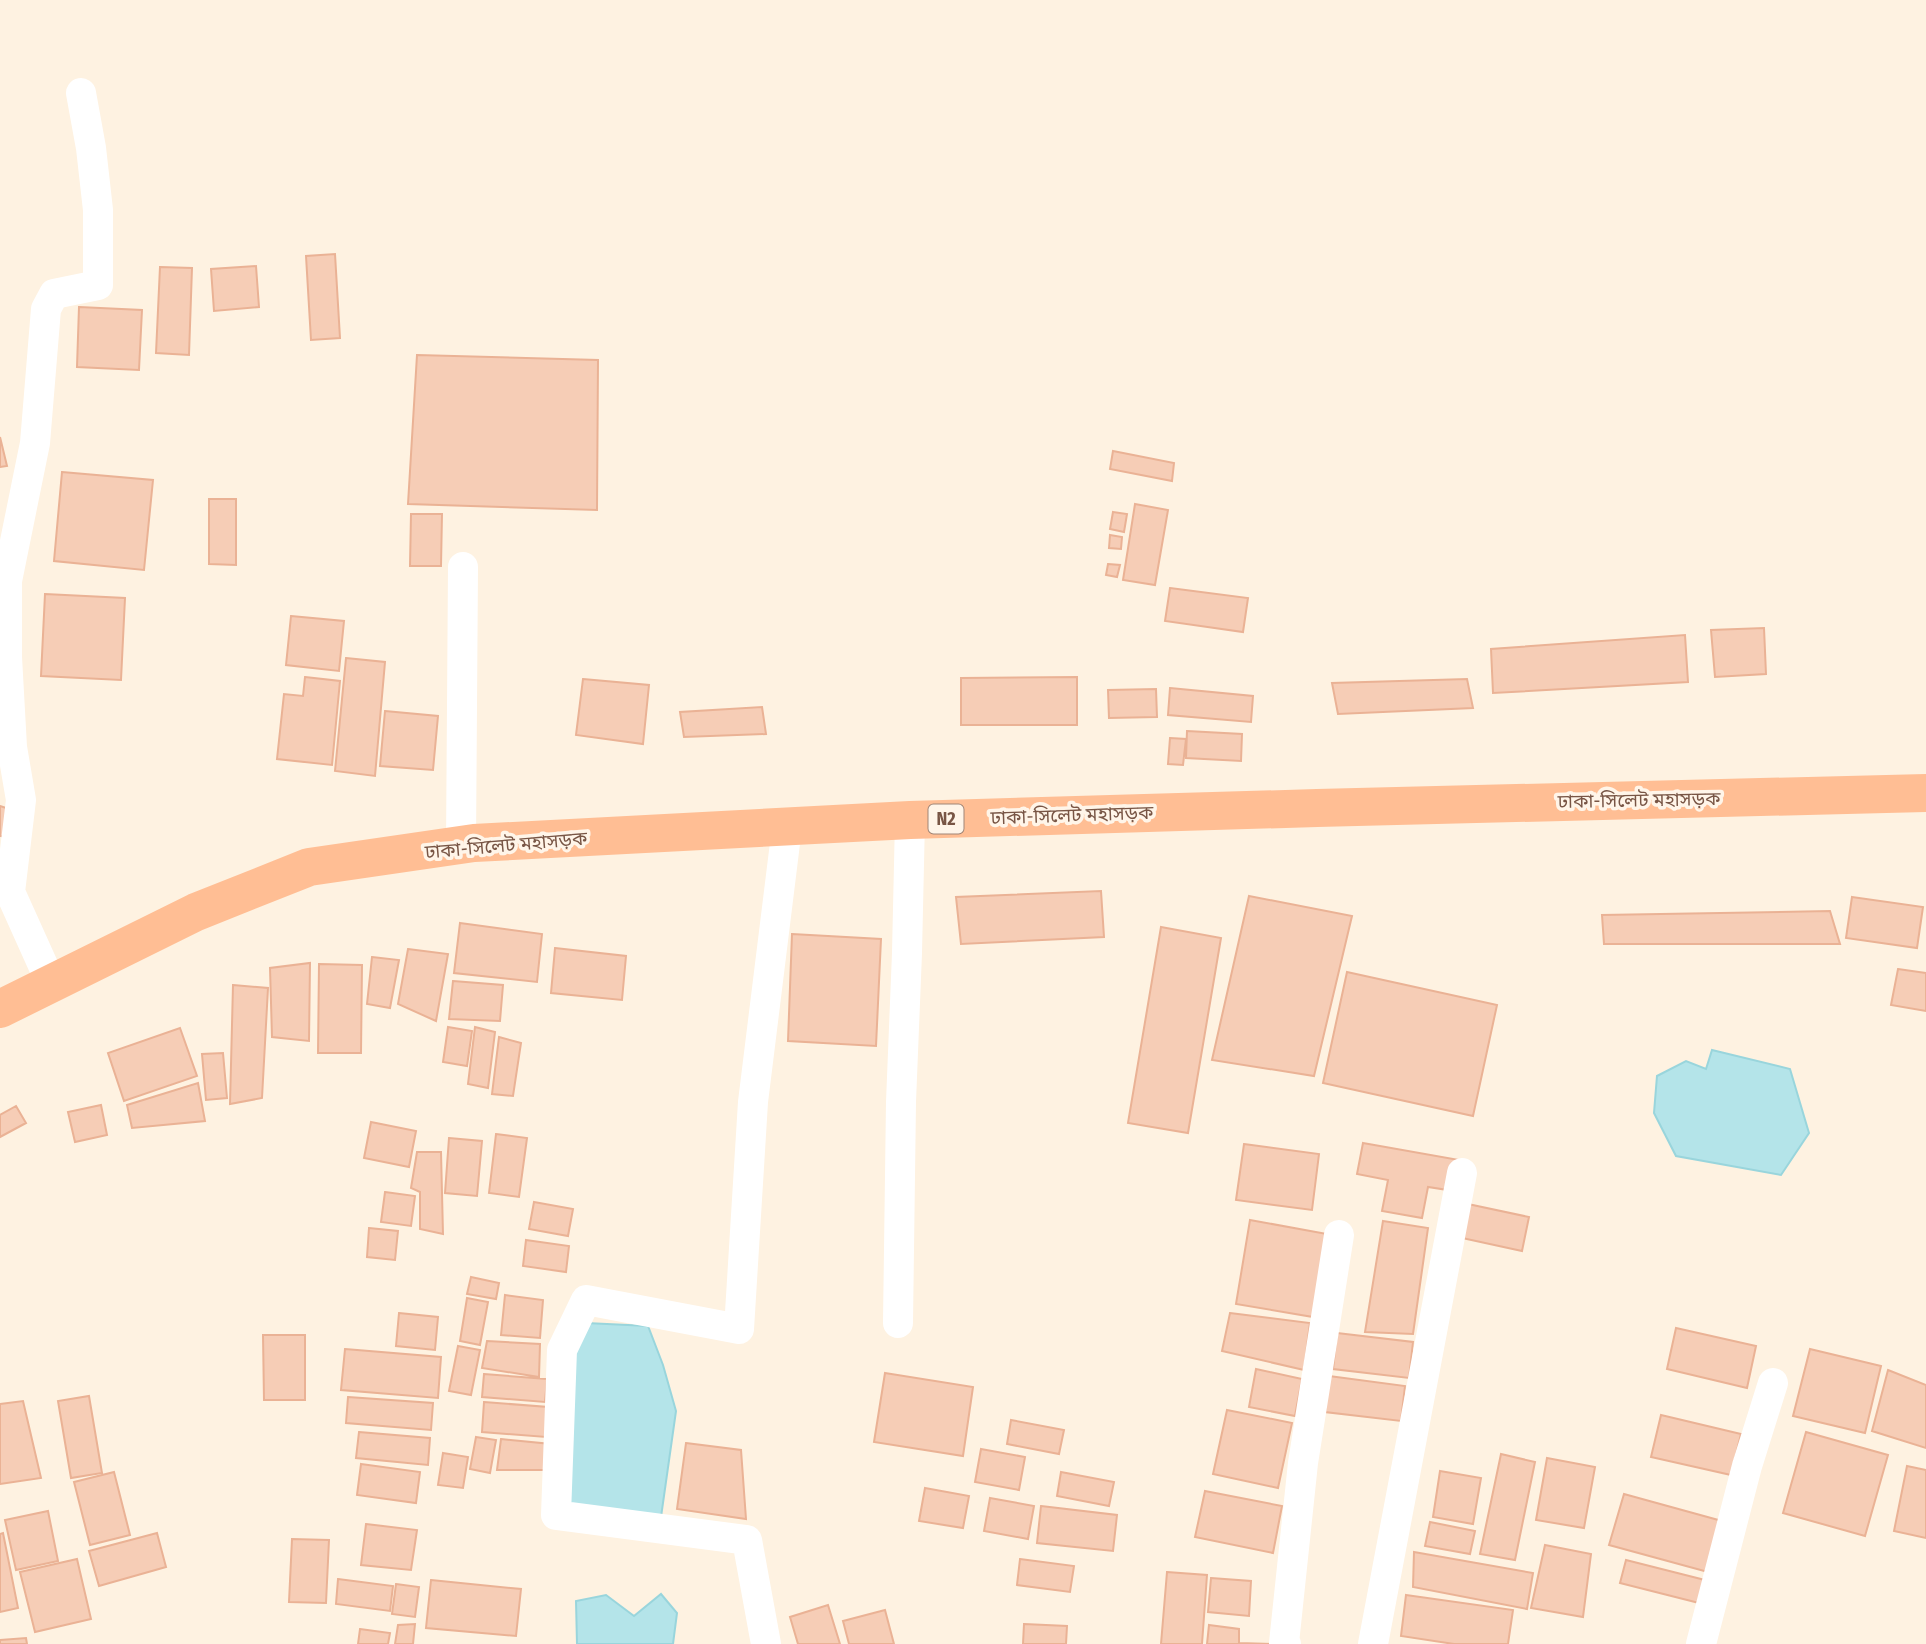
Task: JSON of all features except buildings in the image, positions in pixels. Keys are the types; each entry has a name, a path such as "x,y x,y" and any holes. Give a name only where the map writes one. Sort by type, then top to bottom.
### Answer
{"highway":[{"name":"ঢাকা-সিলেট মহাসড়ক","path":"0,1009 196,912 309,867 461,845 910,820 1926,793"}],"street":[{"path":"51,984 10,892 21,800 11,734 7,581 35,443 46,309 54,294 98,285 98,210 81,93"},
{"path":"461,845 463,567"},
{"path":"898,1323 901,1102 910,820"},
{"path":"766,1644 747,1540 556,1514 562,1350 586,1300 739,1329 753,1102 787,827"},
{"path":"1373,1644 1462,1173"},
{"path":"1286,1644 1303,1463 1339,1235"},
{"path":"1701,1644 1747,1466 1773,1383"}],"water":[{"path":"1712,1050 1790,1069 1809,1133 1781,1175 1676,1156 1654,1113 1657,1076 1686,1061 1706,1069"},
{"path":"586,1323 648,1326 663,1365 676,1411 660,1524 567,1510 571,1346"},
{"path":"661,1594 677,1613 673,1644 577,1644 576,1601 606,1595 634,1616"}]}
